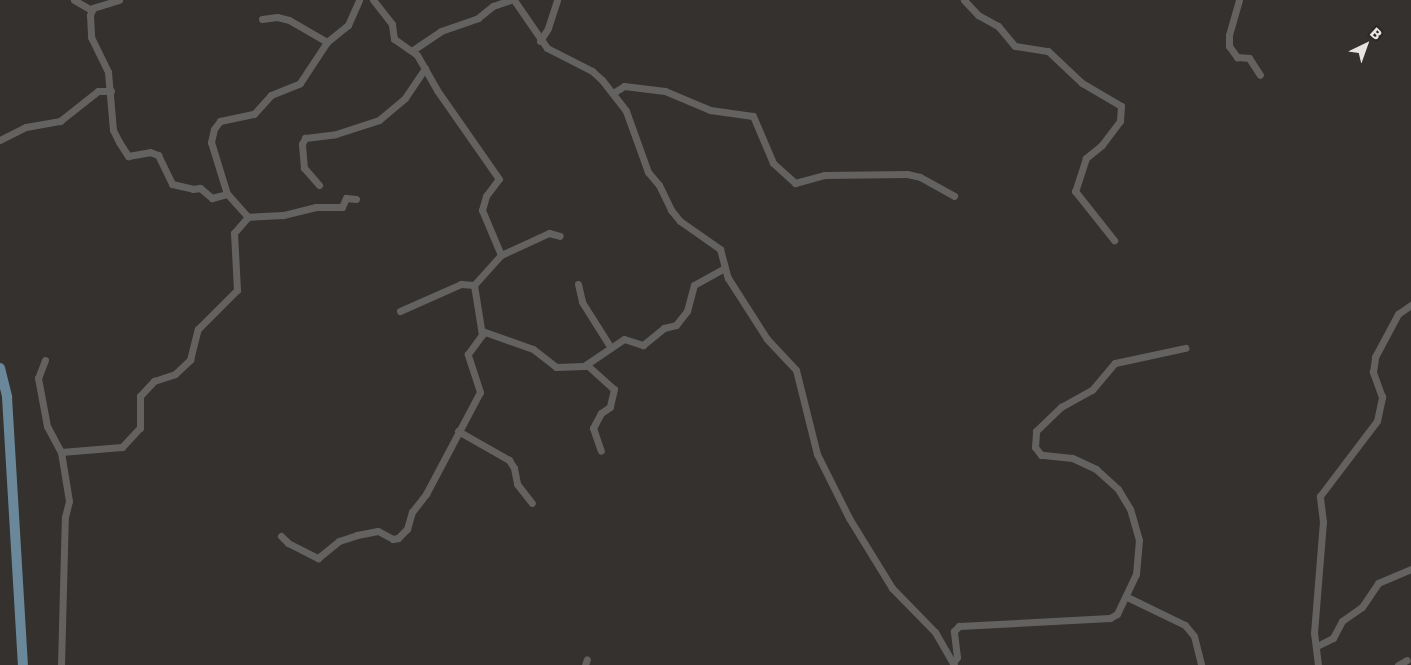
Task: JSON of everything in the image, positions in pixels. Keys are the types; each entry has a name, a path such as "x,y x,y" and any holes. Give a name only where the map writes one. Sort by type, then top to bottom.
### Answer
{"street":[{"path":"74,0 91,10"},
{"path":"91,10 119,0"},
{"path":"248,218 227,194 212,150 217,124 226,118 254,114 274,94 295,88 315,64 327,42 348,25 359,0"},
{"path":"373,0 392,24 394,39 413,50 498,176 486,196 482,210 501,255"},
{"path":"413,50 441,31 478,18 493,6 512,0 540,41 553,53 598,74 626,111 648,172 659,185 671,210 680,221 717,245 728,278 768,339 796,370 817,454 849,518 892,588 935,632 953,664"},
{"path":"540,41 548,28 557,0"},
{"path":"964,0 978,15 998,26 1015,46 1048,52 1082,83 1121,106 1120,121 1102,145 1086,158 1076,191 1114,240"},
{"path":"1239,0 1229,35 1229,46 1237,57 1249,58 1260,75"},
{"path":"91,10 91,36 107,68 111,91 113,130 126,154 135,157 155,153 172,184 193,189 200,188 212,198 227,194"},
{"path":"262,19 276,17 288,20 327,42"},
{"path":"319,185 304,168 302,144 305,138 336,134 379,120 405,98 425,68"},
{"path":"613,93 624,86 665,91 710,110 753,116 773,163 796,184 824,175 907,174 920,177 954,196"},
{"path":"0,140 26,127 60,121 98,91 111,91"},
{"path":"61,452 122,446 140,428 140,396 154,381 175,374 190,360 198,328 237,290 234,233 248,218 283,215 316,206 342,207 346,198 356,199"},
{"path":"474,285 501,255 549,233 560,236"},
{"path":"482,331 533,349 556,367 587,365 626,338 642,345 659,331 676,325 687,311 694,285 725,268"},
{"path":"400,311 461,284 474,285"},
{"path":"578,284 582,302 611,348"},
{"path":"281,536 288,543 318,558 339,541 357,535 378,531 397,539 408,529 412,512 426,494 480,392 468,350 479,341 482,331 474,285"},
{"path":"1318,665 1314,627 1323,522 1320,496 1377,421 1382,397 1373,372 1374,357 1398,314 1411,305"},
{"path":"953,664 957,657 954,631 959,626 1110,618 1127,598 1136,574 1140,540 1126,499 1105,476 1083,462 1054,454 1041,455 1035,447 1036,431 1061,407 1092,390 1115,363 1185,348"},
{"path":"45,360 38,378 47,426 61,452 69,501 65,517 61,665"},
{"path":"587,365 614,389 610,407 601,413 594,428 601,451"},
{"path":"458,431 509,460 514,468 517,484 532,503"},
{"path":"1316,646 1333,638 1339,624 1362,607 1378,583 1411,569"},
{"path":"1127,598 1185,625 1194,636 1201,665"},
{"path":"1398,665 1407,660"}],"waterway":[{"path":"0,368 7,397 23,665"}]}
